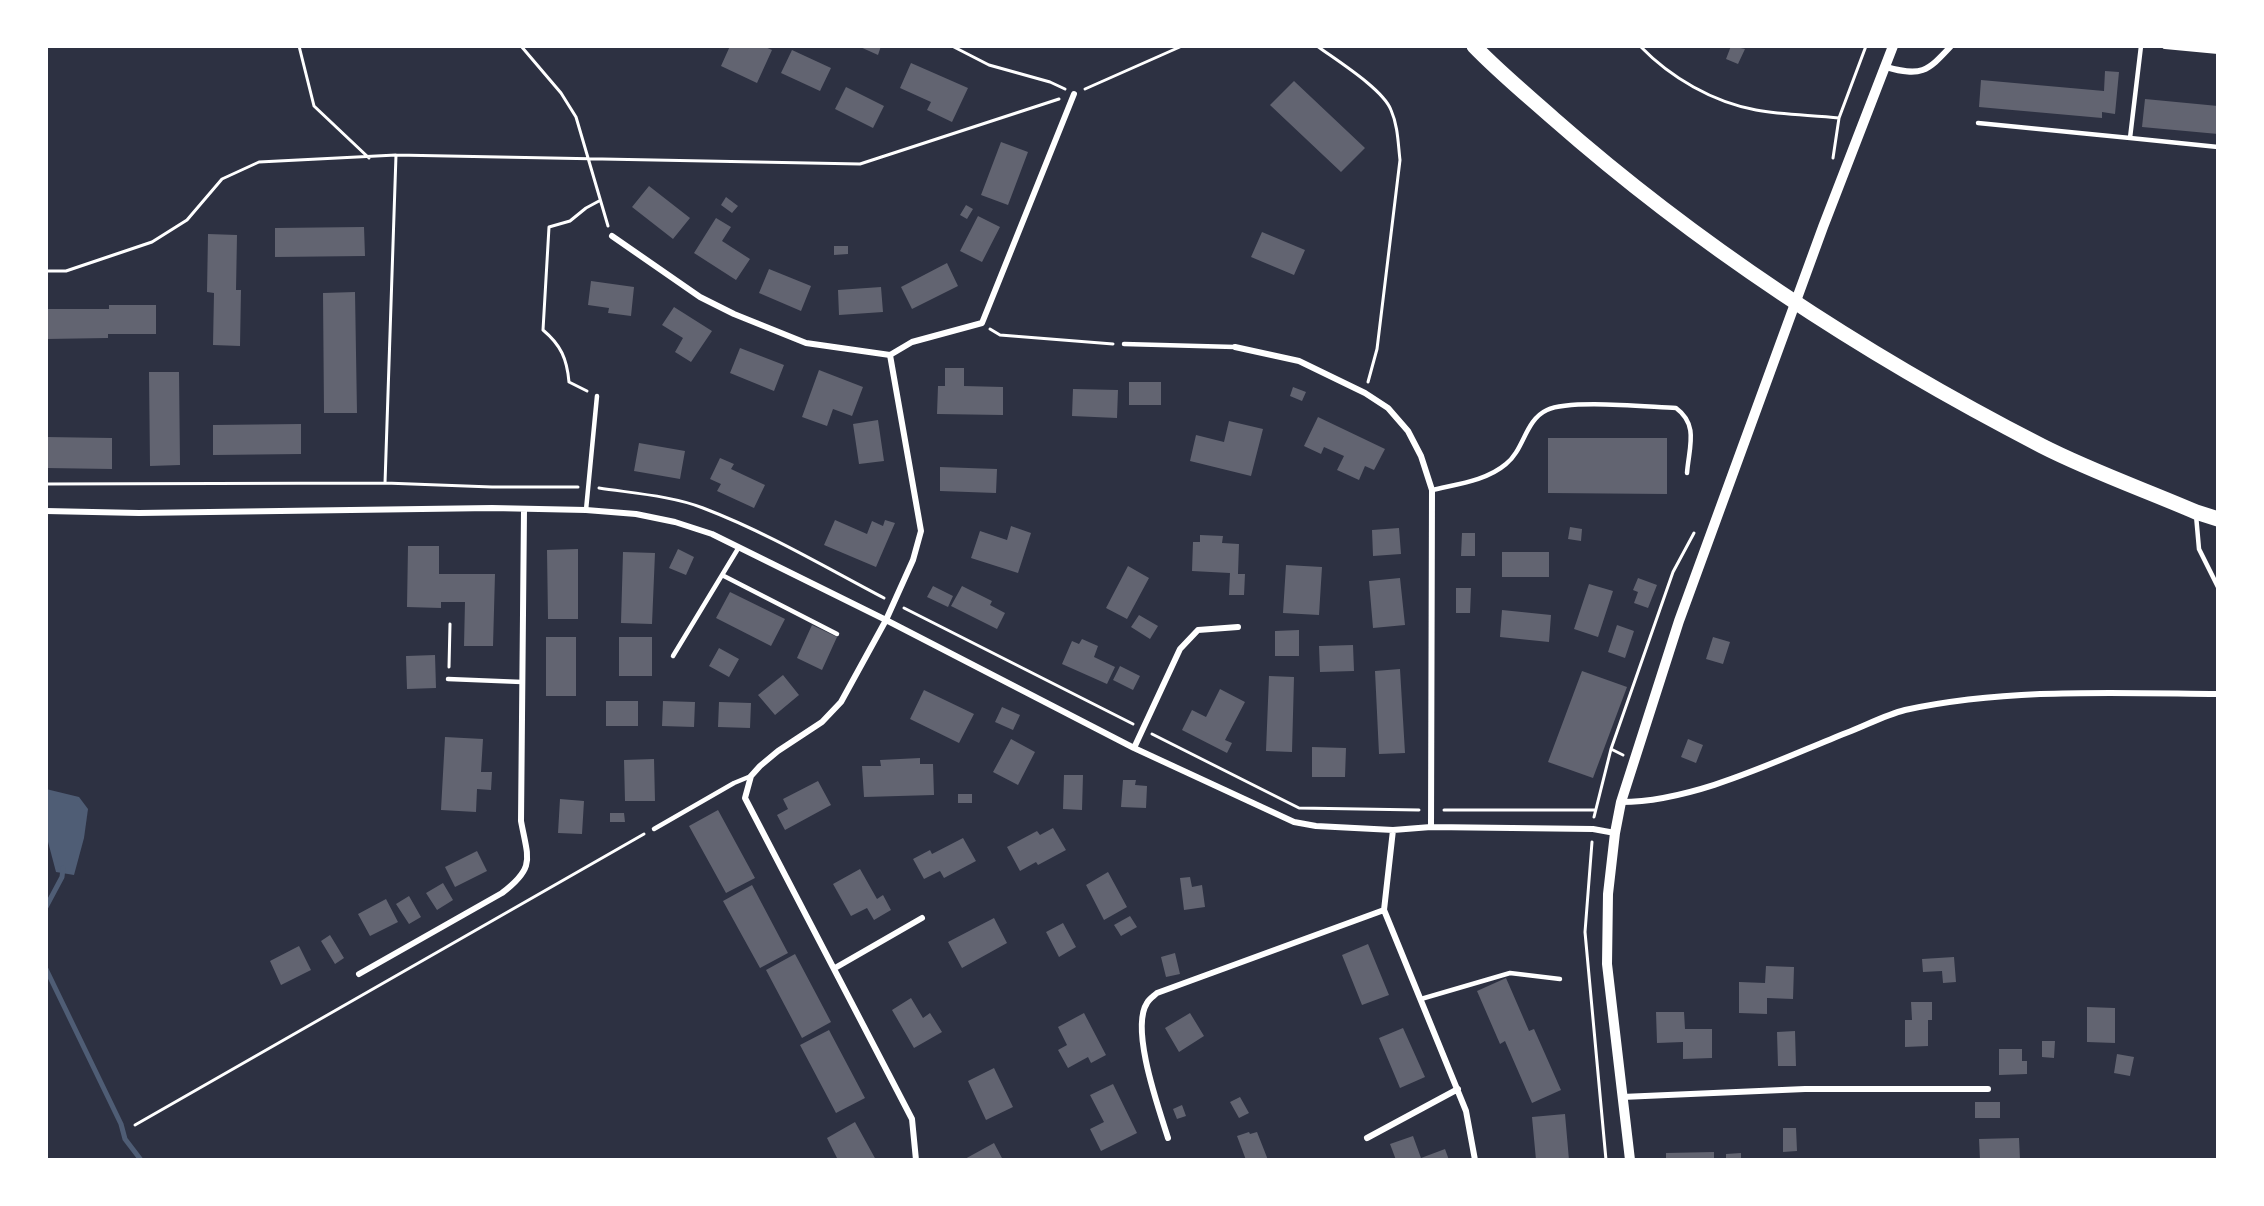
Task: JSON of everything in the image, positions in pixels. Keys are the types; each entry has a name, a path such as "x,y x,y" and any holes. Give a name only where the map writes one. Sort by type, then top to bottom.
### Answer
{"highway":[{"path":"1474,46 1587,147 1663,209 1752,274 1872,351 2034,442 2217,519"}],"street":[{"path":"1630,1160 1607,964 1608,894 1621,802 1679,621 1823,227 1893,46"},
{"path":"1886,67 1908,73 1924,72 1951,46"},
{"path":"2165,46 2217,51"},
{"path":"612,236 700,297 734,314 806,343 890,355 912,342 982,322 1074,94"},
{"path":"1235,347 1299,361 1365,393 1388,408 1408,431 1421,456 1432,490 1431,827"},
{"path":"890,355 921,531 913,560 886,620 841,702 822,722 778,751 751,776 745,798 912,1119 916,1160"},
{"path":"46,511 139,513 492,508 586,510 636,514 675,522 712,534 739,547 1134,748 1294,822 1316,826 1393,830 1431,827 1593,829 1615,833"},
{"path":"359,974 502,893 519,880 529,861 521,820 524,510"},
{"path":"1134,748 1180,649 1198,630 1238,627"},
{"path":"1621,802 1646,802 1722,782 1903,711 1963,701 2022,695 2217,694"},
{"path":"1393,830 1384,910 1458,1089 1466,1111 1475,1160"},
{"path":"1168,1138 1146,1065 1142,1025 1146,1003 1157,993 1384,910"},
{"path":"834,968 922,918"},
{"path":"1367,1138 1458,1089"},
{"path":"1622,1096 1805,1089 1988,1089"}],"lane":[{"path":"2130,138 2141,46"},
{"path":"1978,123 2217,147"},
{"path":"1124,344 1235,347"},
{"path":"586,510 597,396"},
{"path":"1432,490 1486,477 1507,464 1521,445 1532,422 1547,410 1570,404 1676,408 1686,416 1691,426 1687,472"},
{"path":"2196,512 2199,549 2217,587"},
{"path":"673,656 739,547"},
{"path":"722,575 837,634"},
{"path":"448,679 522,682"},
{"path":"654,829 734,783 751,776"},
{"path":"1421,999 1510,973 1560,979"}],"path":[{"path":"299,46 314,106 369,158"},
{"path":"521,46 561,93 576,117 599,201 612,236"},
{"path":"952,46 989,65 1050,81 1074,94"},
{"path":"46,271 66,271 152,242 187,220 222,179 259,162 396,155 860,164 1074,94 1182,46"},
{"path":"1317,46 1379,93 1391,108 1398,131 1400,160 1377,349 1365,393"},
{"path":"1640,46 1671,73 1691,86 1733,104 1757,110 1839,118"},
{"path":"1831,168 1839,118 1866,46"},
{"path":"385,483 396,155"},
{"path":"597,396 570,382 562,349 543,330 549,227 570,221 599,201"},
{"path":"982,322 1000,335 1124,344"},
{"path":"448,679 450,624"},
{"path":"135,1125 654,829"}],"water":[{"path":"46,789 79,797 88,809 84,838 74,875 56,872 47,838"}],"building":[{"path":"730,46 763,46 772,50 757,83 721,66"},
{"path":"858,46 881,46 878,55"},
{"path":"1731,46 1745,49 1738,64 1726,59"},
{"path":"792,50 831,68 820,91 781,73"},
{"path":"911,63 968,88 952,122 927,110 931,102 900,88"},
{"path":"2105,71 2119,72 2115,114 2102,112 2102,118 1979,107 1981,80 2104,91"},
{"path":"1294,81 1365,148 1341,172 1270,105"},
{"path":"846,87 884,106 873,128 835,109"},
{"path":"2145,99 2218,106 2218,134 2142,127"},
{"path":"1001,142 1028,152 1008,205 981,195"},
{"path":"649,186 690,218 673,239 632,207"},
{"path":"726,197 738,206 732,213 721,205"},
{"path":"966,205 973,209 967,219 960,215"},
{"path":"978,216 1000,227 982,262 960,251"},
{"path":"716,218 731,227 722,241 750,259 736,280 694,253"},
{"path":"364,227 365,256 275,257 275,228"},
{"path":"1262,232 1305,250 1294,275 1251,257"},
{"path":"208,234 237,235 236,290 241,290 240,346 213,345 214,293 207,292"},
{"path":"834,246 848,246 848,254 834,255"},
{"path":"947,263 958,286 912,309 901,287"},
{"path":"769,269 811,286 801,311 759,293"},
{"path":"591,281 634,287 631,316 608,313 609,308 588,305"},
{"path":"881,287 883,312 839,315 838,290"},
{"path":"355,292 357,413 324,413 323,293"},
{"path":"109,305 156,305 156,334 108,334 108,338 46,339 46,309 109,309"},
{"path":"674,307 712,331 691,362 675,352 683,338 662,325"},
{"path":"740,348 784,365 774,391 730,373"},
{"path":"945,368 964,368 964,386 1003,387 1003,415 937,414 938,386 945,386"},
{"path":"819,370 863,387 852,416 833,409 827,426 802,417"},
{"path":"149,372 179,372 180,465 150,466"},
{"path":"1129,382 1161,382 1161,405 1129,405"},
{"path":"1293,387 1306,392 1302,401 1290,396"},
{"path":"1073,389 1118,390 1117,418 1072,416"},
{"path":"1318,417 1385,449 1374,470 1365,466 1359,480 1337,470 1344,456 1324,447 1321,454 1304,446"},
{"path":"878,420 884,461 859,464 853,424"},
{"path":"1229,421 1263,429 1251,476 1190,461 1196,435 1224,442"},
{"path":"301,424 301,454 213,455 213,425"},
{"path":"46,437 112,438 112,469 46,468"},
{"path":"1548,438 1667,438 1667,494 1548,493"},
{"path":"639,443 685,451 680,479 634,471"},
{"path":"720,458 734,464 731,469 765,485 754,508 717,491 721,484 710,479"},
{"path":"940,467 997,469 996,493 940,491"},
{"path":"835,520 867,534 872,521 883,526 885,520 895,523 876,567 824,545"},
{"path":"1011,526 1031,533 1018,573 971,558 980,531 1007,540"},
{"path":"1570,527 1582,529 1581,541 1568,539"},
{"path":"1399,528 1401,554 1373,556 1372,530"},
{"path":"1462,533 1475,533 1475,556 1461,556"},
{"path":"1200,535 1223,536 1222,543 1239,544 1238,574 1245,574 1244,595 1229,595 1230,573 1192,571 1193,542 1200,542"},
{"path":"408,546 439,546 439,574 495,574 493,646 464,646 465,602 441,602 441,608 407,607"},
{"path":"578,549 578,619 548,619 547,550"},
{"path":"678,549 694,557 686,575 669,568"},
{"path":"623,552 655,553 652,624 621,623"},
{"path":"1502,552 1549,552 1549,577 1502,577"},
{"path":"1286,565 1322,567 1319,615 1283,613"},
{"path":"1128,566 1149,578 1127,619 1106,608"},
{"path":"1400,578 1405,625 1373,628 1369,581"},
{"path":"1638,578 1657,585 1648,608 1634,603 1638,592 1633,590"},
{"path":"1589,584 1613,591 1598,637 1574,629"},
{"path":"933,586 953,596 948,607 927,597"},
{"path":"962,586 992,601 990,605 1005,613 997,629 951,606"},
{"path":"1456,588 1471,588 1470,613 1456,613"},
{"path":"730,592 785,619 771,646 716,618"},
{"path":"1502,610 1551,615 1549,642 1500,637"},
{"path":"1139,615 1158,626 1150,639 1131,627"},
{"path":"812,625 837,637 822,670 797,658"},
{"path":"1617,625 1634,631 1625,658 1608,652"},
{"path":"1299,630 1299,656 1275,656 1275,631"},
{"path":"546,637 576,637 576,696 546,696"},
{"path":"619,637 652,637 652,676 619,676"},
{"path":"1713,637 1730,642 1723,664 1706,659"},
{"path":"1082,639 1098,646 1094,657 1115,667 1107,684 1062,664 1072,641 1079,644"},
{"path":"1353,645 1354,671 1320,672 1319,646"},
{"path":"719,648 739,659 729,677 709,666"},
{"path":"435,655 436,688 407,689 406,656"},
{"path":"1120,666 1140,676 1133,690 1113,680"},
{"path":"1400,669 1405,753 1379,754 1375,671"},
{"path":"1582,671 1627,687 1593,778 1548,762"},
{"path":"783,675 799,695 775,715 758,695"},
{"path":"1269,676 1294,677 1292,752 1266,751"},
{"path":"1220,689 1245,702 1225,740 1232,743 1227,753 1182,730 1192,710 1206,717"},
{"path":"924,690 974,714 959,743 910,719"},
{"path":"606,701 638,701 638,726 606,726"},
{"path":"663,701 695,702 694,727 662,726"},
{"path":"719,702 751,703 750,728 718,727"},
{"path":"1002,707 1020,715 1013,730 995,722"},
{"path":"445,737 483,739 481,772 492,772 491,790 477,789 476,812 441,810"},
{"path":"1011,739 1035,752 1018,785 993,772"},
{"path":"1688,739 1703,745 1696,763 1681,757"},
{"path":"1312,747 1346,748 1345,777 1312,777"},
{"path":"920,758 920,764 933,764 934,795 864,797 862,766 881,766 880,760"},
{"path":"654,759 655,801 625,801 624,760"},
{"path":"1064,775 1083,775 1082,810 1063,809"},
{"path":"1123,780 1136,780 1135,785 1147,786 1146,808 1121,807"},
{"path":"818,781 831,805 785,830 777,815 788,809 783,799"},
{"path":"958,794 972,794 972,803 958,803"},
{"path":"560,799 584,801 582,834 558,833"},
{"path":"718,810 755,878 726,893 689,826"},
{"path":"610,813 624,813 625,822 610,822"},
{"path":"1053,828 1066,850 1038,865 1036,862 1020,871 1007,847 1037,831 1040,835"},
{"path":"963,838 976,861 944,878 940,871 924,879 913,859 930,850 932,854"},
{"path":"477,851 487,871 455,887 445,867"},
{"path":"860,869 877,899 883,895 891,910 874,920 867,908 851,916 833,884"},
{"path":"1108,872 1127,907 1104,920 1086,885"},
{"path":"1190,877 1192,887 1202,885 1205,907 1184,910 1180,878"},
{"path":"443,883 453,900 437,910 426,893"},
{"path":"752,885 788,953 760,968 723,901"},
{"path":"409,896 421,917 409,924 396,904"},
{"path":"386,899 398,922 370,936 358,914"},
{"path":"1130,916 1137,927 1121,936 1114,925"},
{"path":"994,918 1007,943 962,968 948,942"},
{"path":"1063,923 1076,947 1059,957 1046,932"},
{"path":"330,935 344,958 335,964 321,941"},
{"path":"1368,944 1389,995 1362,1005 1342,955"},
{"path":"299,946 311,970 281,985 270,961"},
{"path":"1175,953 1180,974 1166,977 1161,957"},
{"path":"795,954 831,1022 802,1038 766,970"},
{"path":"1954,957 1956,982 1943,983 1942,971 1923,972 1922,959"},
{"path":"1766,966 1794,967 1793,999 1767,998 1767,1014 1739,1013 1739,982 1765,983"},
{"path":"1506,978 1529,1031 1534,1029 1561,1090 1532,1103 1505,1041 1500,1044 1477,991"},
{"path":"911,998 923,1018 930,1013 942,1032 914,1048 892,1010"},
{"path":"1911,1002 1932,1002 1932,1020 1928,1020 1928,1046 1905,1047 1905,1020 1912,1020"},
{"path":"2087,1007 2115,1008 2115,1043 2087,1042"},
{"path":"1656,1012 1684,1012 1685,1029 1712,1029 1712,1058 1683,1059 1683,1042 1657,1043"},
{"path":"1084,1013 1106,1055 1091,1063 1088,1057 1068,1068 1058,1050 1067,1045 1058,1027"},
{"path":"1190,1013 1204,1036 1179,1052 1165,1028"},
{"path":"1403,1028 1425,1077 1400,1088 1379,1038"},
{"path":"829,1030 865,1098 836,1113 800,1045"},
{"path":"1795,1031 1796,1066 1778,1066 1777,1032"},
{"path":"2042,1041 2055,1041 2054,1058 2042,1057"},
{"path":"1999,1049 2022,1049 2022,1061 2027,1061 2027,1074 1999,1075"},
{"path":"2117,1054 2134,1057 2130,1076 2114,1073"},
{"path":"994,1068 1013,1107 986,1120 968,1081"},
{"path":"1113,1084 1137,1133 1101,1151 1090,1129 1104,1122 1090,1095"},
{"path":"1240,1097 1249,1113 1239,1118 1230,1102"},
{"path":"1975,1102 2000,1102 2000,1118 1975,1118"},
{"path":"1182,1105 1186,1116 1177,1119 1173,1109"},
{"path":"1565,1114 1569,1160 1536,1160 1532,1117"},
{"path":"855,1122 876,1160 838,1160 827,1138"},
{"path":"1783,1128 1796,1128 1797,1151 1783,1152"},
{"path":"1249,1132 1250,1134 1257,1132 1268,1160 1246,1160 1237,1136"},
{"path":"1413,1136 1421,1158 1445,1149 1449,1160 1396,1160 1390,1144"},
{"path":"2019,1138 2020,1160 1980,1160 1979,1139"},
{"path":"994,1143 1003,1160 963,1160"},
{"path":"1714,1152 1714,1160 1666,1160 1666,1153"},
{"path":"1741,1153 1741,1160 1726,1160 1726,1154"}],"waterway":[{"path":"46,907 62,877 63,868"},
{"path":"46,969 121,1124 125,1139 141,1160"}]}
